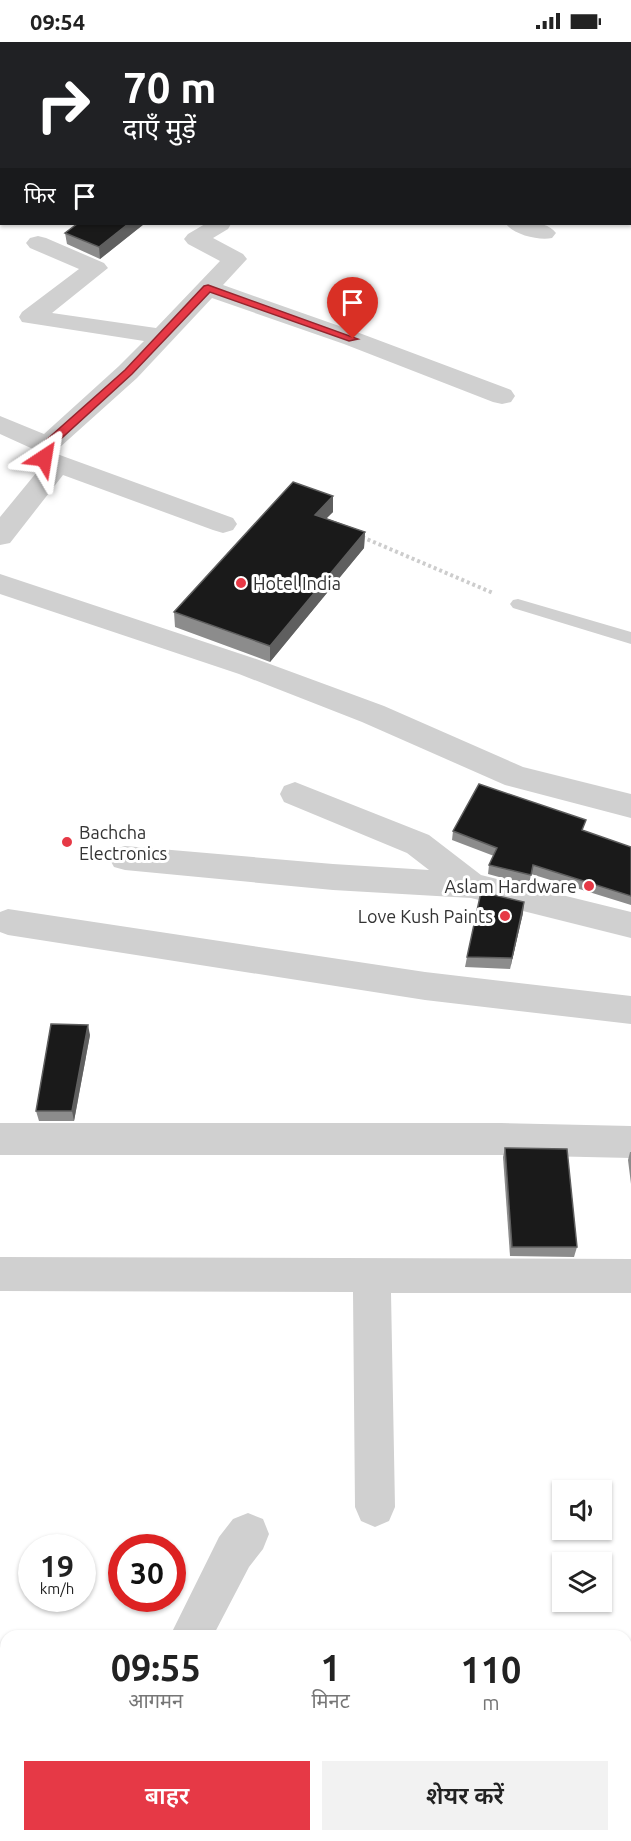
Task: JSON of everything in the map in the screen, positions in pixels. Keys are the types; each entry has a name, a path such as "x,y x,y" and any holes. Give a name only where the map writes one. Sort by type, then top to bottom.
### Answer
{"street":[{"path":"0,536 52,455 235,259 196,239 218,225"},
{"path":"521,225 544,233"},
{"path":"38,243 96,268 31,317 163,336"},
{"path":"208,288 353,339 502,396"},
{"path":"0,424 52,455 224,524"},
{"path":"0,584 249,667 373,714 516,777 631,806"},
{"path":"295,794 418,844 471,885"},
{"path":"125,858 333,877 471,885 631,925"},
{"path":"8,922 425,986 631,1010"},
{"path":"0,1139 501,1139 631,1142"},
{"path":"0,1274 631,1276"},
{"path":"372,1275 375,1507"},
{"path":"194,1630 234,1552 249,1534"}],"lane":[{"path":"518,604 631,639"}],"path":[{"path":"357,535 518,604"}],"building":[{"path":"76,225 127,225 99,247 65,233"},
{"name":"Hotel India","path":"293,482 333,496 315,515 365,532 270,646 174,612"},
{"path":"479,784 586,820 582,830 631,847 631,896 533,865 531,875 489,865 497,848 453,831"},
{"path":"481,892 524,902 512,958 467,957"},
{"path":"51,1024 88,1025 72,1111 36,1111"},
{"path":"505,1148 567,1149 577,1247 512,1247"}],"place":[{"name":"Hotel India","path":"241,583"},
{"name":"Bachcha Electronics","path":"67,842"},
{"name":"Aslam Hardware","path":"589,886"},
{"name":"Love Kush Paints","path":"505,916"}],"route":[{"path":"44,458 47,445 128,372 208,288 353,339"}]}
